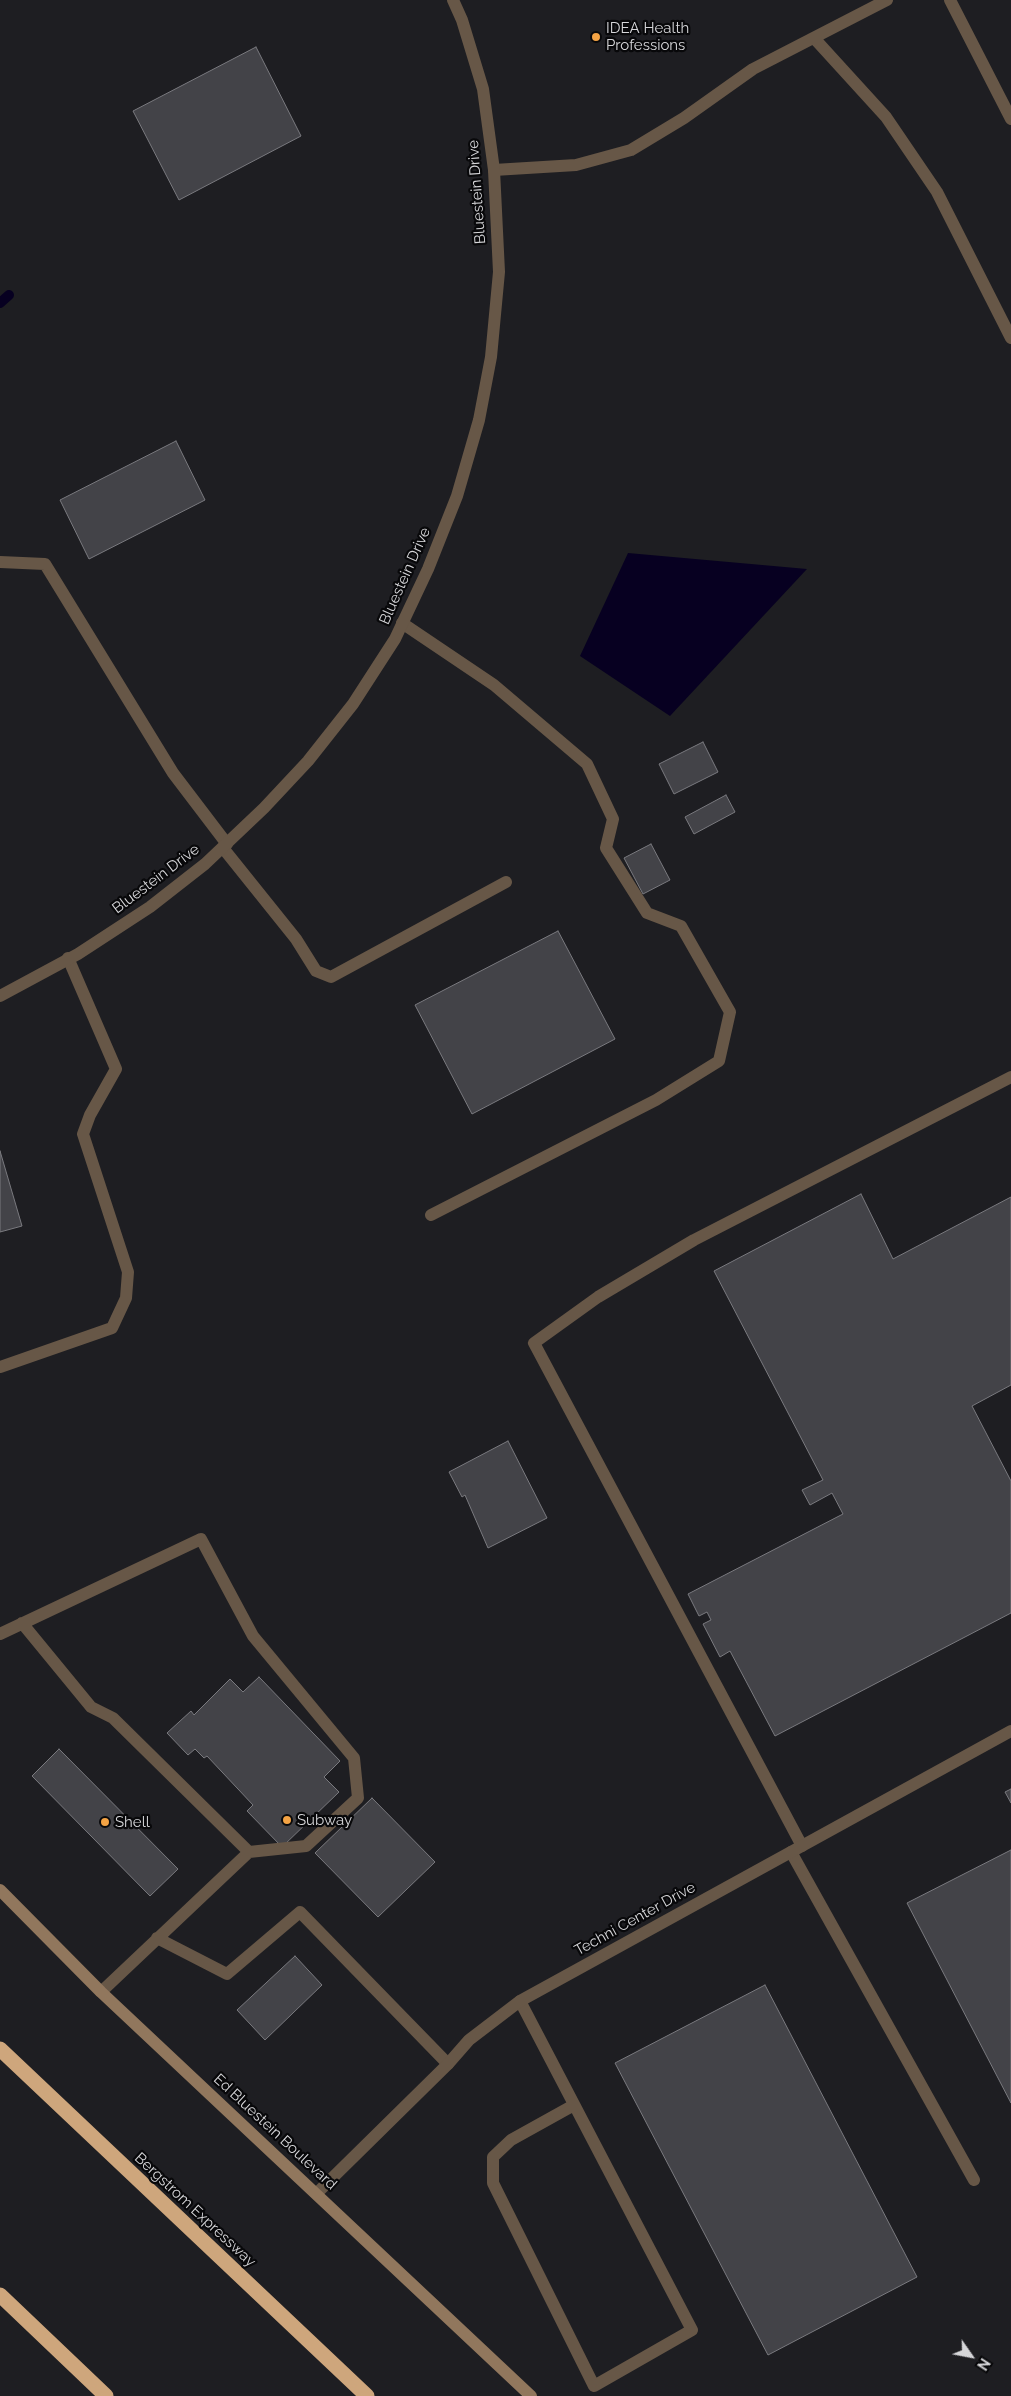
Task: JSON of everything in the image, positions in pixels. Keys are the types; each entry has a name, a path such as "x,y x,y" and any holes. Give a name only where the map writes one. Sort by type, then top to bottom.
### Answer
{"highway":[{"name":"Bergstrom Expressway","path":"0,2049 367,2396"},
{"path":"0,2295 106,2396"}],"main road":[{"name":"Ed Bluestein Boulevard","path":"0,1890 101,1992 317,2193 530,2396"}],"street":[{"name":"Bluestein Drive","path":"0,996 68,958 150,907 205,864 264,808 308,761 353,704 395,638 428,569 457,496 479,420 491,357 499,272 494,170 483,89 462,20 453,0"},
{"path":"494,170 576,165 631,150 684,118 753,69 887,0"},
{"path":"950,0 1011,119"},
{"path":"814,38 886,118 937,192 1011,338"},
{"path":"0,562 45,564 173,773 225,846 296,939 316,971 331,977 506,882"},
{"path":"402,623 494,685 587,764 613,819 606,848 647,913 681,926 730,1012 719,1061 656,1100 431,1214"},
{"path":"0,1367 112,1328 126,1298 128,1272 83,1134 90,1115 116,1069 68,958"},
{"path":"802,1846 534,1343 598,1298 694,1240 1011,1077"},
{"path":"0,1634 201,1539 253,1636 354,1758 358,1798 306,1846 249,1852 101,1992"},
{"path":"22,1623 91,1707 113,1718 249,1852"},
{"name":"Techni Center Drive","path":"317,2193 448,2064 469,2040 520,2001 1011,1731"},
{"path":"790,1852 974,2180"},
{"path":"157,1938 227,1974 300,1912 448,2064"},
{"path":"520,2001 692,2330 594,2386 493,2183 493,2157 511,2140 574,2105"}],"shaded area":[{"path":"628,553 807,569 670,716 580,656"}],"building":[{"path":"256,47 301,136 179,200 133,111"},
{"path":"176,441 205,500 89,559 60,500"},
{"path":"703,742 718,772 674,794 659,764"},
{"path":"726,795 735,812 694,834 685,817"},
{"path":"651,844 670,880 643,894 624,858"},
{"path":"558,931 615,1039 472,1114 415,1005"},
{"path":"0,1151 22,1226 0,1232"},
{"path":"861,1194 893,1259 1011,1197 1011,1385 972,1406 1011,1481 1011,1613 775,1736 730,1651 720,1657 703,1624 711,1620 707,1612 699,1616 688,1594 843,1514 832,1493 810,1505 802,1490 823,1480 714,1271"},
{"path":"508,1441 547,1518 488,1548 465,1495 462,1497 449,1472"},
{"path":"259,1677 340,1761 324,1777 339,1792 282,1847 247,1811 253,1805 207,1756 204,1758 195,1749 188,1755 167,1733 191,1711 194,1715 230,1679 243,1692"},
{"name":"Shell","path":"59,1749 178,1869 150,1896 32,1776"},
{"path":"1011,1789 1011,1803 1005,1792"},
{"path":"372,1798 435,1862 378,1917 315,1853"},
{"path":"1011,1850 1011,2103 907,1903"},
{"path":"295,1956 322,1985 265,2040 237,2010"},
{"path":"765,1985 917,2277 768,2355 615,2063"}],"waterway":[{"path":"0,303 9,295"}],"place":[{"name":"IDEA Health Professions","path":"596,37"},
{"name":"Subway","path":"287,1820"},
{"name":"Shell","path":"105,1822"}]}
